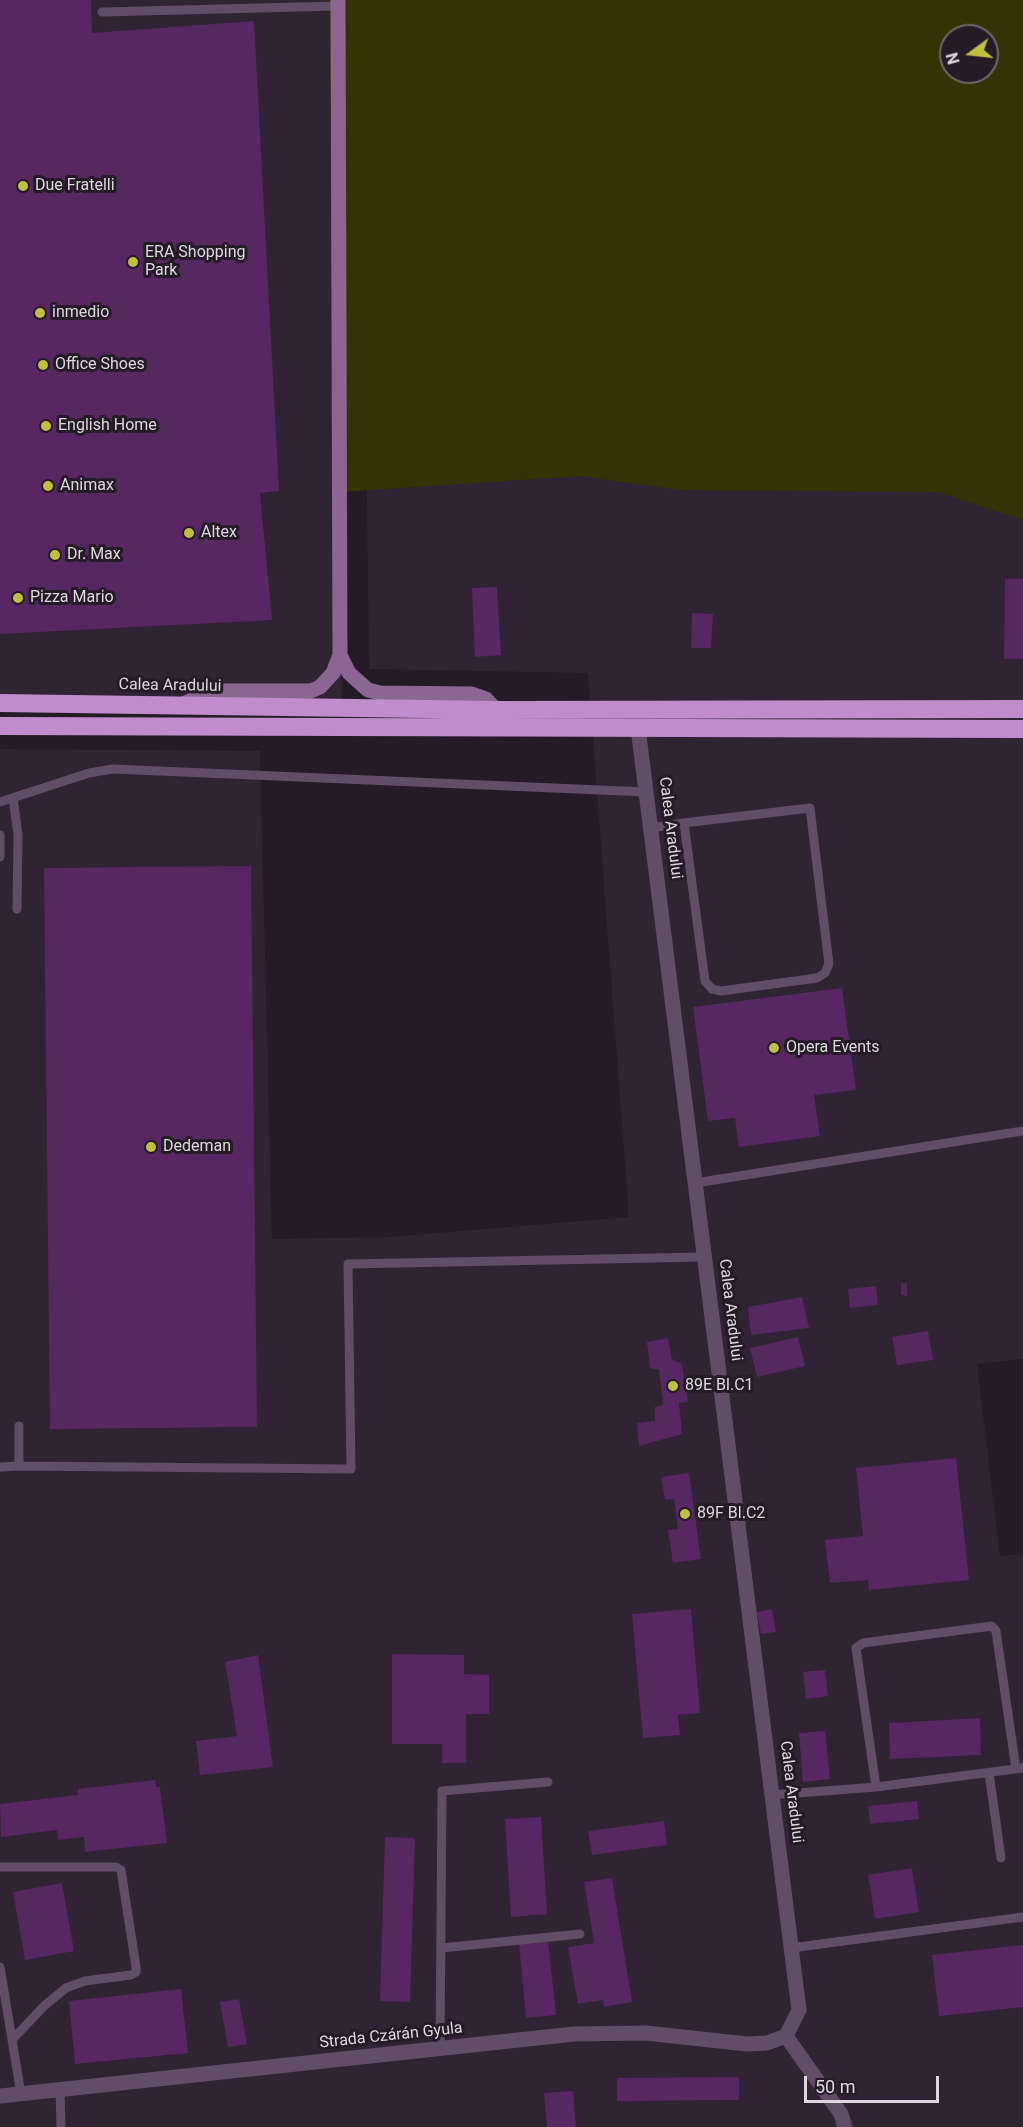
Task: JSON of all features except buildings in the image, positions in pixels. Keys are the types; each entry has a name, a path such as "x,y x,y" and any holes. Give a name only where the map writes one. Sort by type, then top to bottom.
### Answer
{"highway":[{"name":"Calea Aradului","path":"0,703 496,710 1023,709"},
{"path":"0,726 1023,729"}],"street":[{"path":"181,705 205,694 220,691 310,691 320,687 333,673 340,655 338,3"},
{"path":"340,655 349,673 368,690 380,693 472,694 486,699 496,710"},
{"name":"Calea Aradului","path":"638,728 799,2010 786,2036"},
{"name":"Strada Czárán Gyula","path":"0,2096 574,2034 646,2033 747,2044 767,2043 786,2036"},
{"path":"786,2036 841,2114 845,2127"}],"lane":[{"path":"102,12 338,3"},
{"path":"0,802 89,773 113,769 156,768 646,792"},
{"path":"13,798 18,835 17,909"},
{"path":"650,828 684,823 810,808 829,964 825,973 817,978 721,990 711,989 705,981 684,823"},
{"path":"0,835 0,856"},
{"path":"695,1183 1023,1131"},
{"path":"0,1467 351,1469 348,1264 704,1257"},
{"path":"19,1426 19,1466"},
{"path":"772,1795 876,1787 1019,1769 996,1631 992,1626 863,1643 856,1648 876,1787"},
{"path":"989,1773 1001,1858"},
{"path":"440,2049 442,1791 548,1782"},
{"path":"0,1867 116,1868 121,1870 136,1967 136,1972 131,1975 85,1981 66,1988 44,2006 12,2040"},
{"path":"791,1948 1023,1917"},
{"path":"441,1948 580,1934"},
{"path":"0,1966 21,2094"},
{"path":"60,2090 61,2127"}],"shaded area":[{"name":"ERA Shopping Park","path":"0,0 328,0 340,492 342,708 0,703"},
{"path":"328,0 1023,0 1023,520 938,492 680,490 580,476 340,492"},
{"path":"361,0 1023,0 1023,1359 977,1364 1000,1556 1023,1554 1023,2127 0,2127 0,749 260,751 272,1239 389,1237 629,1217 588,673 369,669"}],"place":[{"name":"Due Fratelli","path":"23,186"},
{"name":"ERA Shopping Park","path":"133,262"},
{"name":"inmedio","path":"40,313"},
{"name":"Office Shoes","path":"43,365"},
{"name":"English Home","path":"46,426"},
{"name":"Animax","path":"48,486"},
{"name":"Altex","path":"189,533"},
{"name":"Dr. Max","path":"55,555"},
{"name":"Pizza Mario","path":"18,598"},
{"name":"Opera Events","path":"774,1048"},
{"name":"Dedeman","path":"151,1147"},
{"name":"89E Bl.C1","path":"673,1386"},
{"name":"89F Bl.C2","path":"685,1514"}]}
